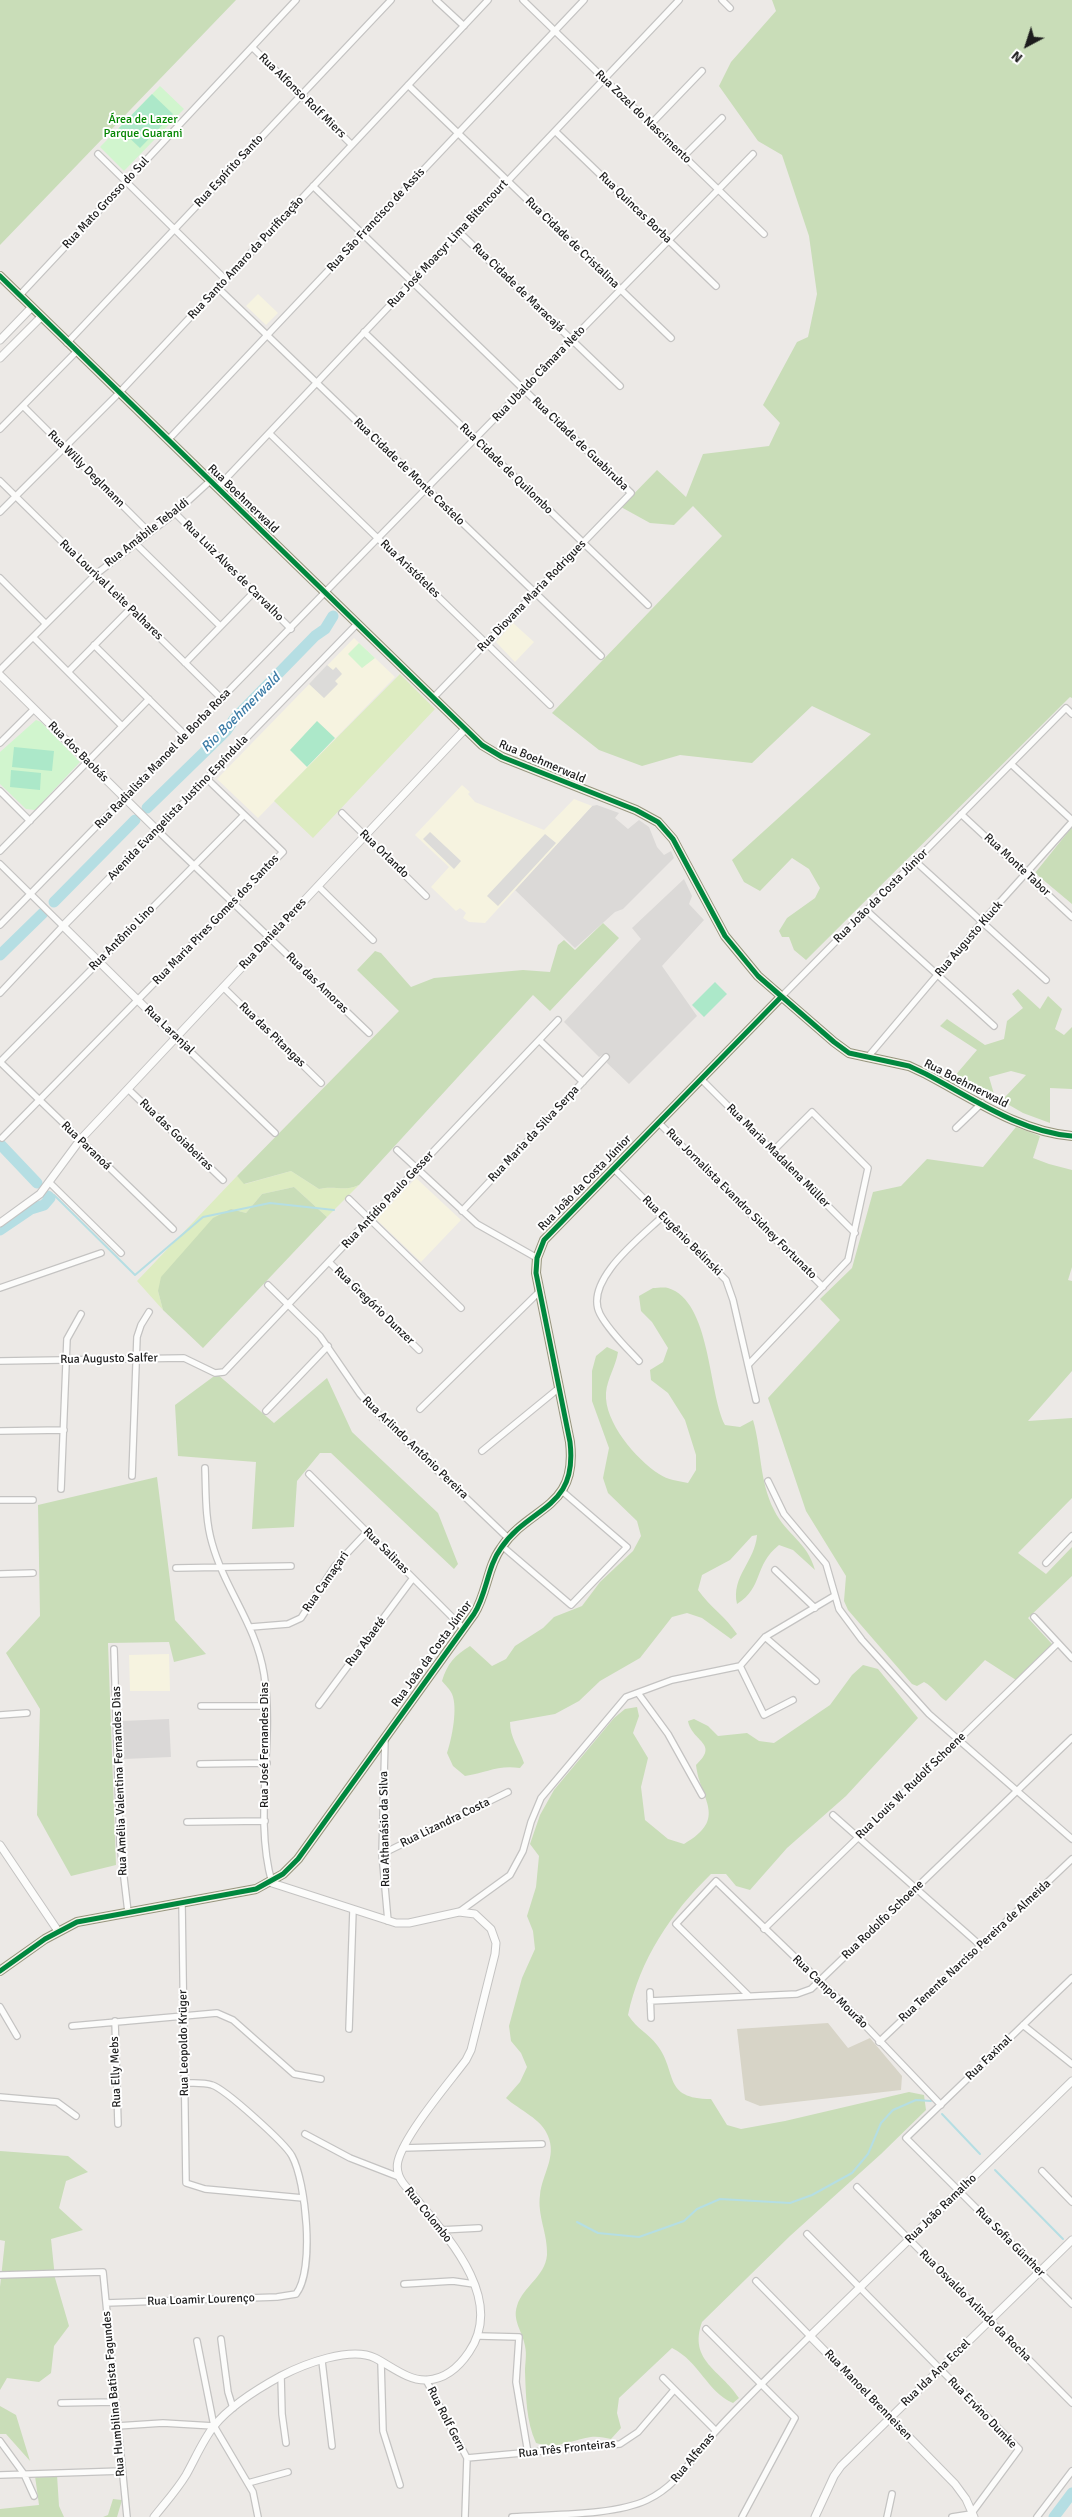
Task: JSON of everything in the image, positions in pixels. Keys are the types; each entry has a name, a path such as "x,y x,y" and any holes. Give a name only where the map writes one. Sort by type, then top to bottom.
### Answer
{"main road":[{"name":"Rua Boehmerwald","path":"0,276 216,488 465,729 487,748 502,757 636,810 658,822 673,839 712,914 732,946 749,966 781,997 843,1049 855,1055 909,1066 1028,1126 1072,1136"},
{"name":"Rua João da Costa Júnior","path":"0,1971 58,1931 88,1919 244,1892 272,1883 298,1859 480,1604 494,1561 502,1546 508,1538 549,1506 562,1491 569,1472 571,1451 539,1292 536,1258 539,1248 550,1232 781,997"}],"street":[{"name":"Rua Mato Grosso do Sul","path":"19,296 296,0"},
{"name":"Rua Espírito Santo","path":"67,343 391,0"},
{"path":"436,0 464,26"},
{"name":"Rua Santo Amaro da Purificação","path":"0,512 119,393 488,0"},
{"name":"Rua Zozel do Nascimento","path":"523,0 764,234"},
{"name":"Rua São Francisco de Assis","path":"168,440 584,0"},
{"name":"Rua José Moacyr Lima Bitencourt","path":"216,488 679,0"},
{"path":"722,0 730,8"},
{"name":"Rua Alfonso Rolf Miers","path":"252,47 352,145"},
{"path":"651,124 702,71"},
{"name":"Rua Cidade de Cristalina","path":"408,86 670,338"},
{"path":"684,156 722,118"},
{"name":"Rua Quincas Borba","path":"555,131 716,286"},
{"path":"98,154 226,280"},
{"name":"Rua Ubaldo Câmara Neto","path":"326,594 753,154"},
{"name":"Rua Cidade de Guabiruba","path":"313,186 631,494"},
{"name":"Rua Cidade de Maracajá","path":"459,232 620,386"},
{"name":"Rua Cidade de Monte Castelo","path":"218,288 601,656"},
{"path":"0,340 31,308"},
{"path":"0,358 41,317"},
{"name":"Rua Cidade de Quilombo","path":"364,332 648,605"},
{"path":"0,429 76,352"},
{"name":"Rua Willy Deglmann","path":"23,406 149,532"},
{"name":"Rua Aristóteles","path":"269,433 550,706"},
{"name":"Rua Lourival Leite Palhares","path":"0,481 222,699"},
{"name":"Rua Amábile Tebaldi","path":"0,670 95,575 175,513 210,481"},
{"name":"Rua Diovana Maria Rodrigues","path":"433,698 631,494"},
{"name":"Rua Luiz Alves de Carvalho","path":"175,513 291,629"},
{"path":"135,543 220,626"},
{"path":"0,578 46,624"},
{"path":"185,662 254,592"},
{"name":"Rua Radialista Manoel de Borba Rosa","path":"0,925 326,594"},
{"path":"68,672 130,609"},
{"name":"Avenida Evangelista Justino Espíndula","path":"0,993 357,624"},
{"path":"33,637 122,726"},
{"path":"94,646 186,736"},
{"name":"Rua dos Baobás","path":"0,675 157,830"},
{"path":"0,851 149,699"},
{"path":"0,744 34,708"},
{"name":"Rua João da Costa Júnior","path":"781,997 1066,708 1072,714"},
{"name":"Rua Daniela Peres","path":"0,1223 34,1200 80,1140 465,729"},
{"path":"1011,764 1072,821"},
{"path":"207,779 244,815"},
{"path":"0,791 30,821"},
{"name":"Rua Orlando","path":"342,813 426,896"},
{"name":"Rua Monte Tabor","path":"961,814 1072,917"},
{"name":"Rua Maria Pires Gomes dos Santos","path":"2,1138 282,852 244,815"},
{"name":"Rua Antônio Lino","path":"0,1062 244,815"},
{"name":"Rua Augusto Kluck","path":"867,1058 982,922 1072,821"},
{"name":"Rua das Amoras","path":"157,830 369,1033"},
{"path":"915,861 1046,980"},
{"path":"0,864 63,926"},
{"path":"318,886 373,940"},
{"path":"866,910 994,1026"},
{"name":"Rua Laranjal","path":"63,926 274,1133"},
{"name":"Rua das Pitangas","path":"223,987 321,1082"},
{"name":"Rua Antídio Paulo Gesser","path":"215,1373 228,1370 558,1020"},
{"path":"539,1040 583,1082"},
{"name":"Rua Maria da Silva Serpa","path":"462,1211 606,1057"},
{"name":"Rua Paranoá","path":"0,1062 173,1229"},
{"name":"Rua Maria Madalena Müller","path":"701,1078 855,1233"},
{"name":"Rua das Goiabeiras","path":"128,1089 223,1180"},
{"path":"956,1128 982,1103"},
{"path":"748,1365 848,1260 868,1168 812,1112 773,1151"},
{"name":"Rua Jornalista Evandro Sidney Fortunato","path":"658,1122 823,1287"},
{"path":"397,1150 462,1211 487,1231 536,1258"},
{"name":"Rua Eugênio Belinski","path":"612,1168 726,1280 733,1300 756,1400"},
{"path":"49,1182 121,1253"},
{"path":"349,1199 461,1308"},
{"path":"639,1361 600,1314 597,1297 601,1282 612,1267 662,1217"},
{"path":"0,1288 100,1253"},
{"name":"Rua Gregório Dunzer","path":"329,1262 419,1350"},
{"name":"Rua Arlindo Antônio Pereira","path":"268,1285 328,1346 371,1407 508,1538"},
{"path":"420,1409 539,1292"},
{"path":"132,1476 138,1330 149,1312"},
{"path":"61,1489 67,1339 81,1314"},
{"path":"266,1411 328,1346"},
{"name":"Rua Augusto Salfer","path":"0,1361 184,1358 215,1373"},
{"path":"482,1451 559,1388"},
{"path":"0,1431 64,1430"},
{"name":"Rua José Fernandes Dias","path":"205,1468 208,1525 212,1543 222,1568 252,1627 263,1668 267,1763 265,1820 267,1864 272,1883"},
{"name":"Rua Salinas","path":"309,1474 463,1628"},
{"path":"768,1481 784,1514 826,1564 832,1580 834,1596 845,1619 862,1640 914,1699 1072,1839"},
{"path":"502,1546 571,1605 627,1547 562,1491"},
{"path":"0,1500 33,1500"},
{"name":"Rua Camaçari","path":"252,1627 288,1624 301,1618 335,1566 367,1532"},
{"path":"1046,1563 1072,1536"},
{"path":"176,1568 291,1566"},
{"path":"775,1570 815,1608"},
{"path":"0,1574 33,1573"},
{"name":"Rua Abaeté","path":"319,1705 413,1578"},
{"path":"459,1912 510,1874 523,1851 539,1804 547,1790 624,1700 672,1680 740,1666 765,1637 834,1596"},
{"path":"1034,1617 1072,1658"},
{"path":"765,1637 816,1681"},
{"name":"Rua Louis W. Rudolf Schoene","path":"764,1929 1058,1643"},
{"name":"Rua Amélia Valentina Fernandes Dias","path":"114,1649 120,1844 128,1912"},
{"path":"740,1666 764,1715 793,1700"},
{"path":"638,1693 668,1734 702,1795"},
{"path":"201,1706 266,1706"},
{"path":"0,1715 27,1713"},
{"name":"Rua Athanásio da Silva","path":"385,1736 382,1854 388,1921"},
{"name":"Rua Rodolfo Schoene","path":"650,2001 797,1994 811,1989 1072,1738"},
{"path":"200,1764 267,1763"},
{"name":"Rua Lizandra Costa","path":"382,1854 508,1792"},
{"path":"833,1815 981,1946"},
{"path":"187,1822 265,1820"},
{"path":"0,1845 58,1931"},
{"name":"Rua Tenente Narciso Pereira de Almeida","path":"879,2042 1072,1859"},
{"name":"Rua Campo Mourão","path":"749,1996 676,1924 716,1881 857,2017 941,2105"},
{"name":"Rua Colombo","path":"272,1883 388,1921 409,1923 459,1912 475,1914 482,1918 492,1929 496,1943 493,1967 469,2056 403,2148 398,2164 399,2177 462,2259 474,2284 482,2314 479,2336 454,2371 438,2378 426,2380"},
{"name":"Rua Leopoldo Krüger","path":"182,1903 186,2184 205,2189 302,2198"},
{"path":"349,2029 353,1910"},
{"name":"Rua Faxinal","path":"906,2138 1072,1978"},
{"path":"650,1992 651,2018"},
{"path":"0,2007 17,2036"},
{"path":"72,2026 209,2012 227,2017 294,2074 321,2079"},
{"name":"Rua Elly Mebs","path":"115,2021 118,2124"},
{"path":"1023,2025 1072,2064"},
{"name":"Rua João Ramalho","path":"810,2336 1072,2081"},
{"path":"185,2083 204,2083 217,2087 286,2148 294,2160 302,2198"},
{"path":"0,2097 57,2102 76,2116"},
{"path":"305,2134 350,2158 399,2177"},
{"name":"Rua Sofia Günther","path":"906,2138 1072,2304"},
{"path":"403,2148 542,2144"},
{"path":"1042,2171 1070,2200"},
{"name":"Rua Osvaldo Arlindo da Rocha","path":"857,2187 1072,2403"},
{"name":"Rua Loamir Lourenço","path":"106,2303 277,2297 296,2294 303,2283 306,2262 302,2198"},
{"path":"440,2230 479,2228"},
{"name":"Rua Ervino Dumke","path":"806,2234 1019,2449 972,2515"},
{"name":"Rua Ida Ana Eccel","path":"815,2517 834,2476 841,2466 1072,2240"},
{"name":"Rua Humbilina Batista Fagundes","path":"0,2275 103,2272 127,2517"},
{"path":"404,2284 453,2281 474,2284"},
{"name":"Rua Manoel Brenneisen","path":"756,2281 962,2492 972,2515"},
{"path":"706,2329 795,2418 742,2517"},
{"path":"479,2336 520,2337 516,2382 528,2453"},
{"name":"Rua Alfenas","path":"512,2517 601,2514 657,2495 686,2470 716,2431 810,2336"},
{"path":"222,2339 228,2392 233,2408"},
{"path":"198,2341 214,2426 248,2483 256,2500 258,2517"},
{"path":"154,2517 180,2484 214,2426 233,2408 281,2376 344,2354 358,2353 408,2376 426,2380"},
{"path":"322,2361 332,2446"},
{"path":"381,2362 383,2431 400,2485"},
{"path":"281,2376 283,2423 286,2443"},
{"path":"662,2378 716,2431"},
{"name":"Rua Rolf Gern","path":"426,2380 467,2458 465,2517"},
{"name":"Rua Três Fronteiras","path":"467,2458 620,2444 638,2432 674,2390"},
{"path":"61,2403 115,2402"},
{"path":"117,2426 163,2423 214,2426"},
{"path":"0,2441 24,2474 34,2496"},
{"path":"0,2474 122,2471"},
{"path":"1037,2517 1072,2471"},
{"path":"248,2483 288,2472"},
{"path":"887,2517 892,2494"},
{"path":"952,2517 972,2515"}],"shaded area":[{"path":"258,294 278,313 266,325 246,306"},
{"path":"513,623 534,642 515,662 496,642"},
{"path":"354,638 395,677 258,818 217,779"},
{"path":"327,665 333,670 336,667 342,674 335,681 338,684 324,698 309,684"},
{"path":"462,785 470,792 468,794 475,802 544,830 574,799 592,806 485,923 469,922 463,918 466,913 464,911 460,908 456,911 431,887 449,867 415,835"},
{"path":"597,805 619,813 615,818 628,829 639,820 649,827 657,847 664,855 671,851 674,858 623,909 615,912 575,948 515,890 592,806"},
{"path":"430,832 461,861 454,869 423,839"},
{"path":"545,834 556,843 498,906 487,896"},
{"path":"684,879 692,896 689,904 704,920 662,966 697,1016 629,1084 607,1063 608,1058 604,1054 599,1057 564,1022 641,939 632,928"},
{"path":"416,1178 461,1220 421,1262 376,1219"},
{"path":"169,1654 170,1691 130,1691 129,1655"},
{"path":"169,1719 171,1757 124,1759 122,1721"},
{"path":"828,2023 848,2048 870,2038 902,2076 901,2090 760,2106 745,2100 737,2029"}],"green space":[{"path":"0,0 236,0 0,245"},
{"path":"772,0 1072,0 1072,698 1070,697 806,960 794,950 789,937 782,937 779,931 787,918 815,898 820,888 809,869 792,858 760,891 744,882 732,860 871,734 812,706 752,763 680,755 642,766 599,750 552,713 722,536 693,506 674,525 650,523 621,507 657,470 686,497 703,454 769,446 780,423 763,405 797,342 808,337 817,294 809,236 782,155 758,141 719,86 731,62 776,11"},
{"name":"Área de Lazer Parque Guarani","path":"160,86 184,109 124,171 100,147"},
{"path":"152,94 173,114 140,148 119,128"},
{"path":"359,643 375,658 362,668 348,654"},
{"path":"400,674 435,709 313,838 274,801"},
{"path":"36,720 41,722 80,762 35,810 26,809 0,784 0,752"},
{"path":"317,721 335,738 307,767 290,750"},
{"path":"14,747 54,751 52,771 12,767"},
{"path":"11,770 41,773 40,790 10,787"},
{"path":"1072,827 1072,904 1035,873"},
{"path":"603,923 619,938 550,1011 533,995 359,1185 348,1188 319,1189 291,1171 244,1184 237,1176 399,1011 357,970 375,951 381,953 411,987 434,978 523,970 550,972 558,945 564,940 575,950"},
{"path":"715,982 727,994 704,1017 692,1005"},
{"path":"1018,989 1040,1009 1048,996 1062,1009 1055,1029 1064,1035 1072,1027 1072,1089 1050,1088 1050,1123 1023,1113 1004,1102 1005,1097 1026,1075 1011,1071 989,1077 994,1094 990,1097 953,1078 977,1050 940,1026 947,1019 985,1045 1004,1039 1007,1021 1023,1008 1012,994"},
{"path":"1016,1127 1040,1136 1033,1158 1072,1170 1072,1267 1068,1280 1072,1281 1072,1371 1028,1421 1072,1418 1072,1498 1018,1553 1046,1574 1072,1547 1072,1576 1028,1618 1052,1644 1016,1680 985,1660 946,1701 931,1686 924,1682 917,1686 912,1684 848,1610 844,1601 846,1576 806,1511 768,1398 840,1320 820,1299 852,1268 873,1192 901,1186 927,1159 983,1167"},
{"path":"291,1171 319,1189 348,1188 359,1185 327,1217 294,1187 262,1194 246,1213 231,1209 158,1291 163,1310 137,1281 237,1176 245,1184"},
{"path":"294,1187 327,1217 203,1348 163,1310 158,1291 161,1277 213,1218 231,1209 246,1213 262,1194"},
{"path":"653,1288 668,1288 682,1296 693,1310 706,1349 719,1410 725,1425 740,1427 753,1420 763,1477 769,1499 779,1519 807,1552 815,1570 793,1550 779,1545 765,1561 751,1591 737,1604 737,1585 752,1553 757,1535 752,1536 730,1560 702,1575 698,1590 737,1634 731,1639 702,1618 687,1613 672,1617 640,1658 600,1681 579,1701 555,1714 510,1722 513,1738 524,1763 520,1768 498,1768 465,1776 453,1766 447,1753 452,1731 454,1700 449,1689 442,1681 452,1660 470,1646 492,1666 506,1659 515,1646 543,1628 554,1617 582,1606 600,1582 633,1551 641,1536 637,1521 608,1493 603,1478 609,1448 592,1401 592,1371 596,1356 607,1347 618,1352 606,1393 610,1416 623,1439 641,1459 666,1478 688,1483 696,1470 696,1455 685,1420 668,1393 651,1380 650,1370 663,1362 668,1348 652,1322 641,1311 639,1296"},
{"path":"217,1374 274,1423 327,1378 352,1432 438,1513 458,1564 454,1569 331,1453 320,1453 297,1481 294,1527 252,1529 256,1462 178,1456 175,1405"},
{"path":"157,1477 175,1620 206,1654 174,1662 169,1642 108,1643 116,1865 71,1876 37,1815 40,1709 6,1653 40,1616 38,1505"},
{"path":"863,1665 878,1669 918,1718 846,1796 787,1848 750,1890 736,1886 726,1874 711,1874 696,1889 670,1921 649,1956 633,1994 628,2015 657,2045 678,2089 695,2098 711,2099 727,2125 741,2129 785,2121 909,2092 924,2095 926,2110 881,2154 790,2236 702,2322 699,2346 703,2356 739,2398 733,2403 724,2398 716,2392 690,2361 672,2348 619,2398 617,2413 621,2428 611,2439 591,2437 557,2445 536,2443 530,2426 527,2408 526,2349 517,2322 516,2311 520,2299 542,2269 547,2255 539,2202 551,2151 548,2136 541,2125 506,2098 520,2082 527,2067 521,2053 511,2041 509,2026 522,1978 535,1949 533,1931 527,1916 536,1887 539,1856 530,1844 540,1815 554,1790 614,1718 625,1709 637,1707 639,1716 633,1733 648,1758 641,1787 645,1820 668,1839 684,1844 698,1835 709,1817 696,1765 703,1758 705,1747 690,1728 688,1721 694,1719 708,1726 718,1736 747,1733 759,1741 774,1743 830,1705 852,1675"},
{"path":"0,2151 68,2156 88,2172 66,2181 59,2208 83,2230 51,2239 55,2278 69,2326 54,2346 51,2373 39,2382 7,2378 0,2390 0,2287 5,2241 0,2240"},
{"path":"0,2406 16,2415 30,2461 6,2434 0,2434"},
{"path":"57,2475 59,2506 64,2517 0,2517 0,2509 39,2505 35,2476"},
{"path":"113,2499 122,2500 117,2517 103,2517 108,2515"}],"waterway":[{"name":"Rio Boehmerwald","path":"147,808 226,731 235,718 315,636 325,629 333,616"},
{"name":"Rio Boehmerwald","path":"54,902 135,820"},
{"name":"Rio Boehmerwald","path":"0,955 43,913"},
{"name":"Rio Boehmerwald","path":"0,1144 37,1183"},
{"path":"50,1198 54,1195 135,1275 203,1217 270,1203 334,1210"},
{"name":"Rio Boehmerwald","path":"0,1230 31,1209 44,1205 50,1198 48,1196"},
{"path":"577,2222 598,2233 639,2237 684,2221 697,2209 720,2199 790,2203 812,2195 852,2173 868,2154 881,2123 893,2110 916,2100 931,2101"},
{"path":"942,2114 980,2154"},
{"path":"995,2170 1063,2239"},
{"path":"1054,2517 1072,2493"}],"cycle path":[{"path":"0,276 482,745 502,757 636,810 658,822 673,839 725,936 758,976 834,1042 849,1053 909,1066 1015,1121 1034,1128 1072,1136"},
{"path":"0,1971 45,1939 77,1922 256,1889 283,1874 298,1859 474,1614 482,1598 496,1555 513,1534 559,1494 567,1481 571,1464 570,1442 536,1273 537,1258 544,1240 781,997"}]}
